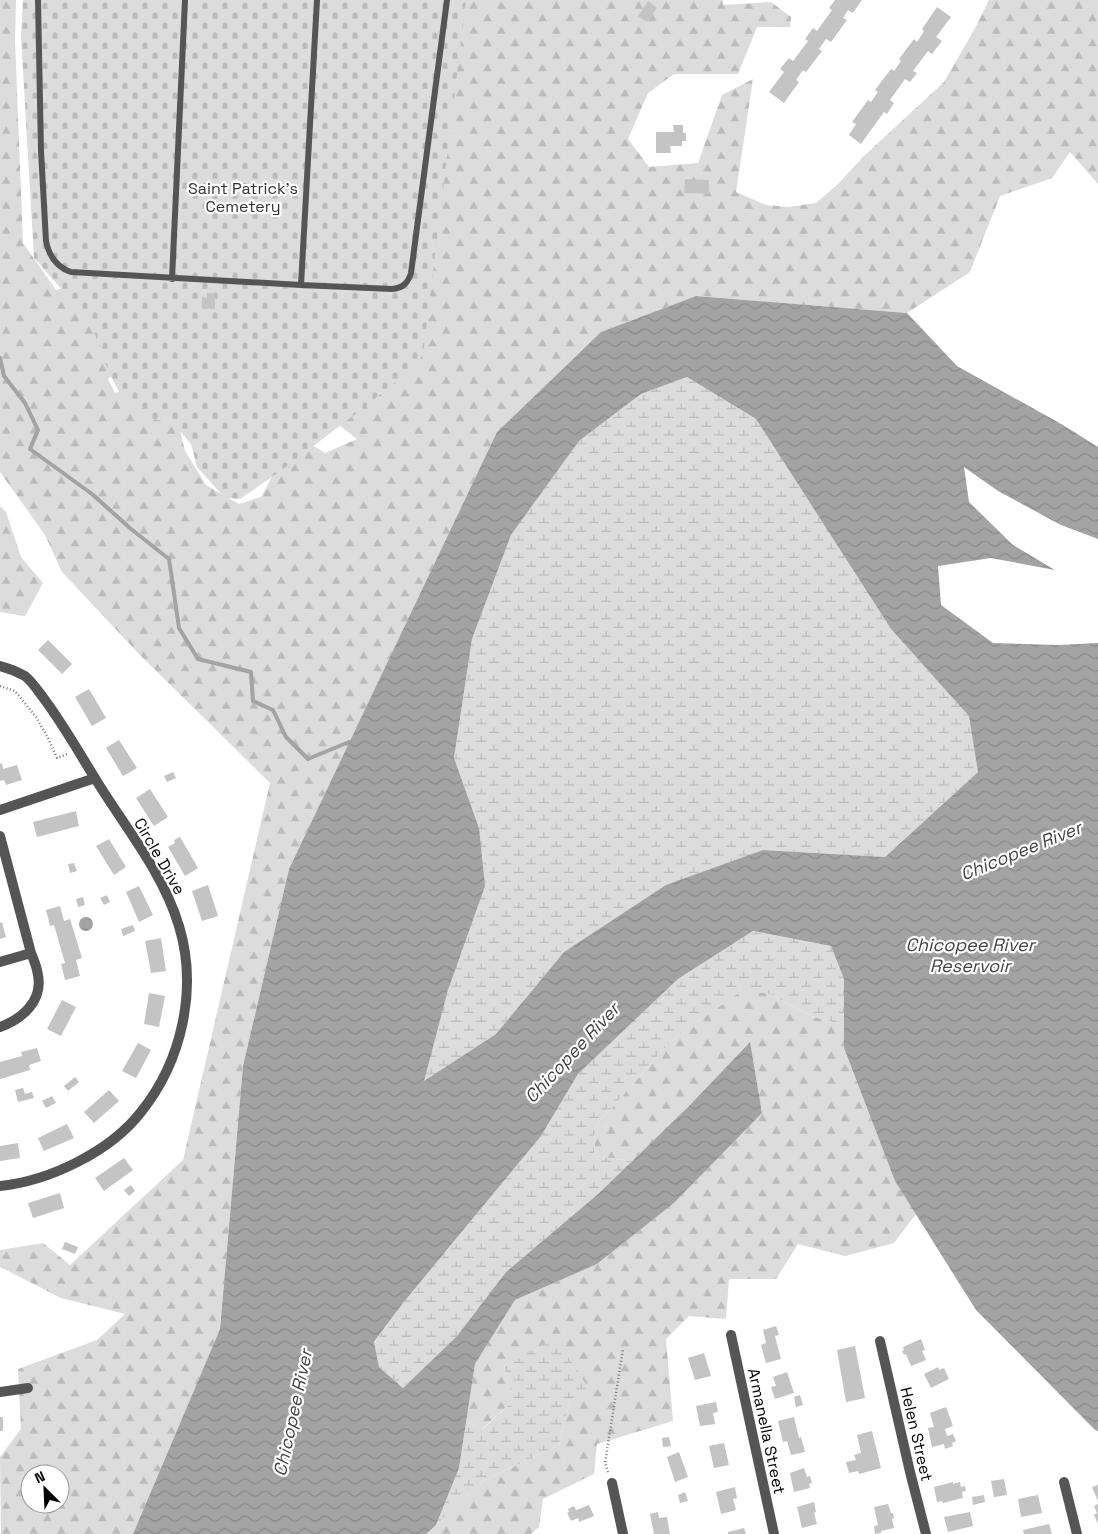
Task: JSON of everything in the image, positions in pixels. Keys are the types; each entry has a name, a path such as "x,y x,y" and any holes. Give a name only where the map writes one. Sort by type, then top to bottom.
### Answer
{"street":[{"name":"Circle Drive","path":"0,666 25,676 54,711 158,876 174,910 184,945 187,999 178,1039 163,1078 153,1096 127,1127 96,1151 64,1169 29,1181 0,1186"},
{"path":"0,810 95,778"},
{"path":"0,836 38,974 39,985 33,1004 22,1015 0,1027"},
{"path":"0,962 31,953"},
{"name":"Armanella Street","path":"731,1335 774,1534"},
{"name":"Helen Street","path":"880,1341 926,1534"},
{"path":"0,1392 28,1388"},
{"path":"1064,1482 1077,1534"},
{"path":"612,1483 623,1534"}],"lane":[{"path":"38,0 41,150 46,241 51,258 63,269 71,272 392,289 399,288 409,280 411,273 447,0"},
{"path":"172,278 185,0"},
{"path":"301,285 317,0"}],"path":[{"path":"0,686 15,692 36,717 48,738 56,758 66,754 72,755"},
{"path":"612,1483 605,1463 623,1349"}],"green space":[{"path":"0,0 16,0 15,41 23,243 56,290 97,280 139,354 108,379 115,393 162,376 173,401 185,451 206,485 239,504 261,497 295,435 325,453 357,439 317,408 453,0 723,0 723,5 771,2 791,17 790,27 757,27 738,74 674,74 648,93 628,139 649,167 698,163 722,95 753,79 736,192 766,205 789,207 816,203 944,82 989,0 1098,0 1098,184 1070,152 1052,178 1000,196 970,272 907,313 696,296 601,332 497,432 289,869 243,1066 220,1329 133,1534 1,1534 0,1457 21,1429 18,1369 97,1340 125,1314 61,1298 0,1267 0,1250 43,1243 70,1265 183,1160 270,783 139,654 62,572 45,535 0,472"},
{"name":"Saint Patrick's Cemetery","path":"23,0 466,0 423,354 417,364 366,406 240,499 225,498 197,467 191,444 174,424 149,418 124,401 108,371 102,351 88,319 34,258 21,36"},
{"path":"687,377 756,419 891,629 970,716 978,772 885,857 763,850 564,952 496,1034 423,1082 448,990 479,828 454,758 472,639 511,535 579,441 641,394"},
{"path":"0,506 6,512 21,557 43,583 25,616 0,612"},
{"path":"753,931 831,946 844,979 844,1025 811,1016 770,994 743,990 670,1042 595,1127 594,1156 632,1161 598,1194 506,1272 457,1336 403,1388 379,1367 374,1343 403,1303 541,1136 578,1074 678,979"},
{"path":"743,989 770,994 811,1016 844,1025 844,1048 895,1181 916,1214 894,1243 845,1256 798,1244 776,1279 729,1279 726,1319 689,1316 666,1339 673,1421 597,1444 594,1474 543,1499 539,1527 531,1534 426,1534 483,1481 559,1445 570,1401 556,1338 504,1367 513,1401 482,1429 466,1422 475,1364 515,1300 597,1264 674,1203 762,1113 749,1043 688,1107 632,1161 594,1156 595,1127 670,1042"},
{"path":"555,1337 588,1387 570,1401 559,1445 483,1481 436,1525 459,1468 466,1422 483,1429 513,1401 504,1367"}],"water":[{"name":"Chicopee River Reservoir","path":"696,296 907,313 957,366 1063,425 1098,447 1098,539 1061,525 998,491 964,467 969,502 1013,545 1055,570 991,558 938,566 941,605 993,643 1058,645 1098,643 1098,1431 976,1310 895,1181 844,1048 844,979 831,946 753,931 678,979 578,1074 541,1136 403,1303 374,1342 379,1367 403,1388 457,1336 506,1272 598,1194 688,1107 750,1042 762,1113 674,1203 597,1264 515,1300 475,1364 459,1468 436,1525 426,1534 133,1534 220,1329 243,1066 289,869 497,432 601,332","holes":["687,377 756,419 891,629 969,716 978,772 885,857 763,850 666,885 564,952 496,1034 424,1081 448,990 485,886 479,828 454,758 472,639 511,535 579,441 641,394"]},
{"path":"86,917 91,919 93,924 91,929 86,931 81,929 79,924 81,919"}],"building":[{"path":"835,0 862,0 853,13 848,10 843,18 847,20 831,42 826,39 819,49 822,51 806,72 803,70 796,80 799,82 784,103 769,92 784,72 780,69 789,58 793,61 808,41 805,39 813,28 817,31 832,10 829,8"},
{"path":"648,1 657,8 647,22 638,16"},
{"path":"937,7 951,17 936,37 942,41 932,54 928,51 913,71 917,73 910,82 905,79 890,100 894,103 887,114 884,112 861,144 849,135 856,124 852,122 868,100 871,102 878,92 875,90 891,69 894,71 901,61 899,59 914,39 917,42 924,31 922,29"},
{"path":"673,125 683,125 686,141 682,141 682,146 670,146 671,153 656,153 656,132 674,132"},
{"path":"685,179 709,180 709,194 684,193"},
{"path":"207,293 215,293 215,309 202,308 202,297 207,298"},
{"path":"48,640 72,664 62,674 38,650"},
{"path":"89,689 106,718 92,726 75,697"},
{"path":"119,740 137,768 123,776 106,748"},
{"path":"2,763 3,769 17,765 22,780 6,785 4,780 0,781 0,764"},
{"path":"173,772 176,778 167,782 164,776"},
{"path":"150,789 168,817 154,826 136,798"},
{"path":"76,811 79,826 37,837 33,822"},
{"path":"180,837 198,868 185,876 168,847 175,843 174,840"},
{"path":"109,839 126,867 114,875 96,846"},
{"path":"74,863 77,871 70,873 68,864"},
{"path":"208,885 218,916 202,921 192,891"},
{"path":"139,886 153,915 139,922 126,892"},
{"path":"107,895 110,902 104,905 100,898"},
{"path":"83,897 85,905 78,907 76,899"},
{"path":"60,906 64,921 70,919 82,958 76,960 80,976 65,980 61,964 65,963 54,925 50,926 46,910"},
{"path":"2,922 6,937 0,939 0,923"},
{"path":"133,925 135,931 123,936 121,929"},
{"path":"161,938 166,971 151,973 145,941"},
{"path":"149,993 165,996 159,1027 144,1024"},
{"path":"62,1000 76,1007 61,1036 47,1029"},
{"path":"138,1043 151,1050 136,1078 122,1071"},
{"path":"37,1048 41,1061 29,1065 30,1070 0,1079 0,1062 22,1056 21,1052"},
{"path":"75,1077 79,1082 68,1091 64,1086"},
{"path":"23,1088 25,1094 32,1092 34,1098 18,1102 15,1090"},
{"path":"109,1090 119,1101 94,1123 84,1112"},
{"path":"52,1096 56,1103 46,1108 42,1101"},
{"path":"67,1124 74,1138 44,1151 38,1138"},
{"path":"18,1143 20,1158 0,1161 0,1146"},
{"path":"124,1158 133,1170 104,1191 95,1178"},
{"path":"131,1185 135,1191 129,1196 124,1190"},
{"path":"60,1193 64,1208 33,1218 28,1203"},
{"path":"65,1242 78,1247 75,1254 62,1249"},
{"path":"776,1326 779,1335 775,1336 781,1359 766,1363 761,1345 766,1343 763,1330"},
{"path":"921,1339 925,1350 922,1351 926,1360 911,1366 906,1354 904,1355 902,1351 904,1350 903,1347"},
{"path":"855,1346 865,1398 846,1402 837,1350"},
{"path":"704,1353 711,1376 695,1380 688,1358"},
{"path":"938,1367 939,1370 944,1368 949,1379 931,1388 924,1374"},
{"path":"787,1372 794,1393 775,1399 771,1387 776,1386 773,1377"},
{"path":"800,1395 803,1405 796,1407 794,1397"},
{"path":"716,1402 718,1412 713,1413 715,1424 700,1426 696,1406"},
{"path":"946,1407 953,1426 945,1429 947,1436 953,1434 956,1441 952,1443 953,1446 945,1449 944,1444 932,1447 928,1428 934,1427 930,1413"},
{"path":"0,1417 3,1417 3,1431 0,1431"},
{"path":"794,1417 799,1438 801,1437 805,1452 791,1455 787,1441 783,1442 778,1421"},
{"path":"872,1431 881,1468 859,1474 858,1471 849,1473 846,1462 856,1460 854,1455 861,1453 857,1435"},
{"path":"669,1437 671,1446 663,1447 662,1438"},
{"path":"724,1443 729,1465 714,1468 709,1446"},
{"path":"679,1452 688,1477 675,1482 667,1457"},
{"path":"804,1468 807,1477 810,1476 812,1483 809,1484 810,1488 794,1492 790,1473"},
{"path":"1004,1479 1007,1495 994,1497 991,1481"},
{"path":"953,1482 953,1484 960,1482 961,1487 965,1486 966,1491 962,1492 963,1498 943,1503 942,1501 937,1502 934,1487"},
{"path":"1098,1485 1098,1501 1092,1487"},
{"path":"735,1487 737,1498 733,1499 736,1510 721,1514 716,1492"},
{"path":"685,1492 688,1501 680,1503 678,1495"},
{"path":"984,1495 985,1502 973,1505 972,1497"},
{"path":"1038,1495 1042,1513 1021,1517 1018,1499"},
{"path":"814,1502 817,1524 802,1528 797,1507"},
{"path":"888,1504 891,1513 893,1513 894,1528 875,1534 874,1526 878,1525 874,1507"},
{"path":"1098,1504 1098,1524 1094,1515 1097,1513 1094,1506"},
{"path":"589,1505 594,1516 579,1522 578,1518 571,1521 567,1513 569,1512 568,1509 574,1506 576,1510"},
{"path":"658,1512 659,1518 667,1517 670,1534 654,1534 650,1514"},
{"path":"970,1512 973,1526 948,1532 944,1517"},
{"path":"1049,1524 1052,1534 1024,1534 1023,1530"},
{"path":"744,1528 746,1534 728,1534 728,1532"}],"waterway":[{"path":"0,358 4,376 25,403 38,430 30,449 92,494 131,529 169,559 179,628 198,659 251,672 253,701 273,710 286,737 308,759 349,742"}],"water label":[{"name":"Chicopee River","path":"1021,851"},
{"name":"Chicopee River","path":"572,1053"},
{"name":"Chicopee River","path":"293,1413"}]}
